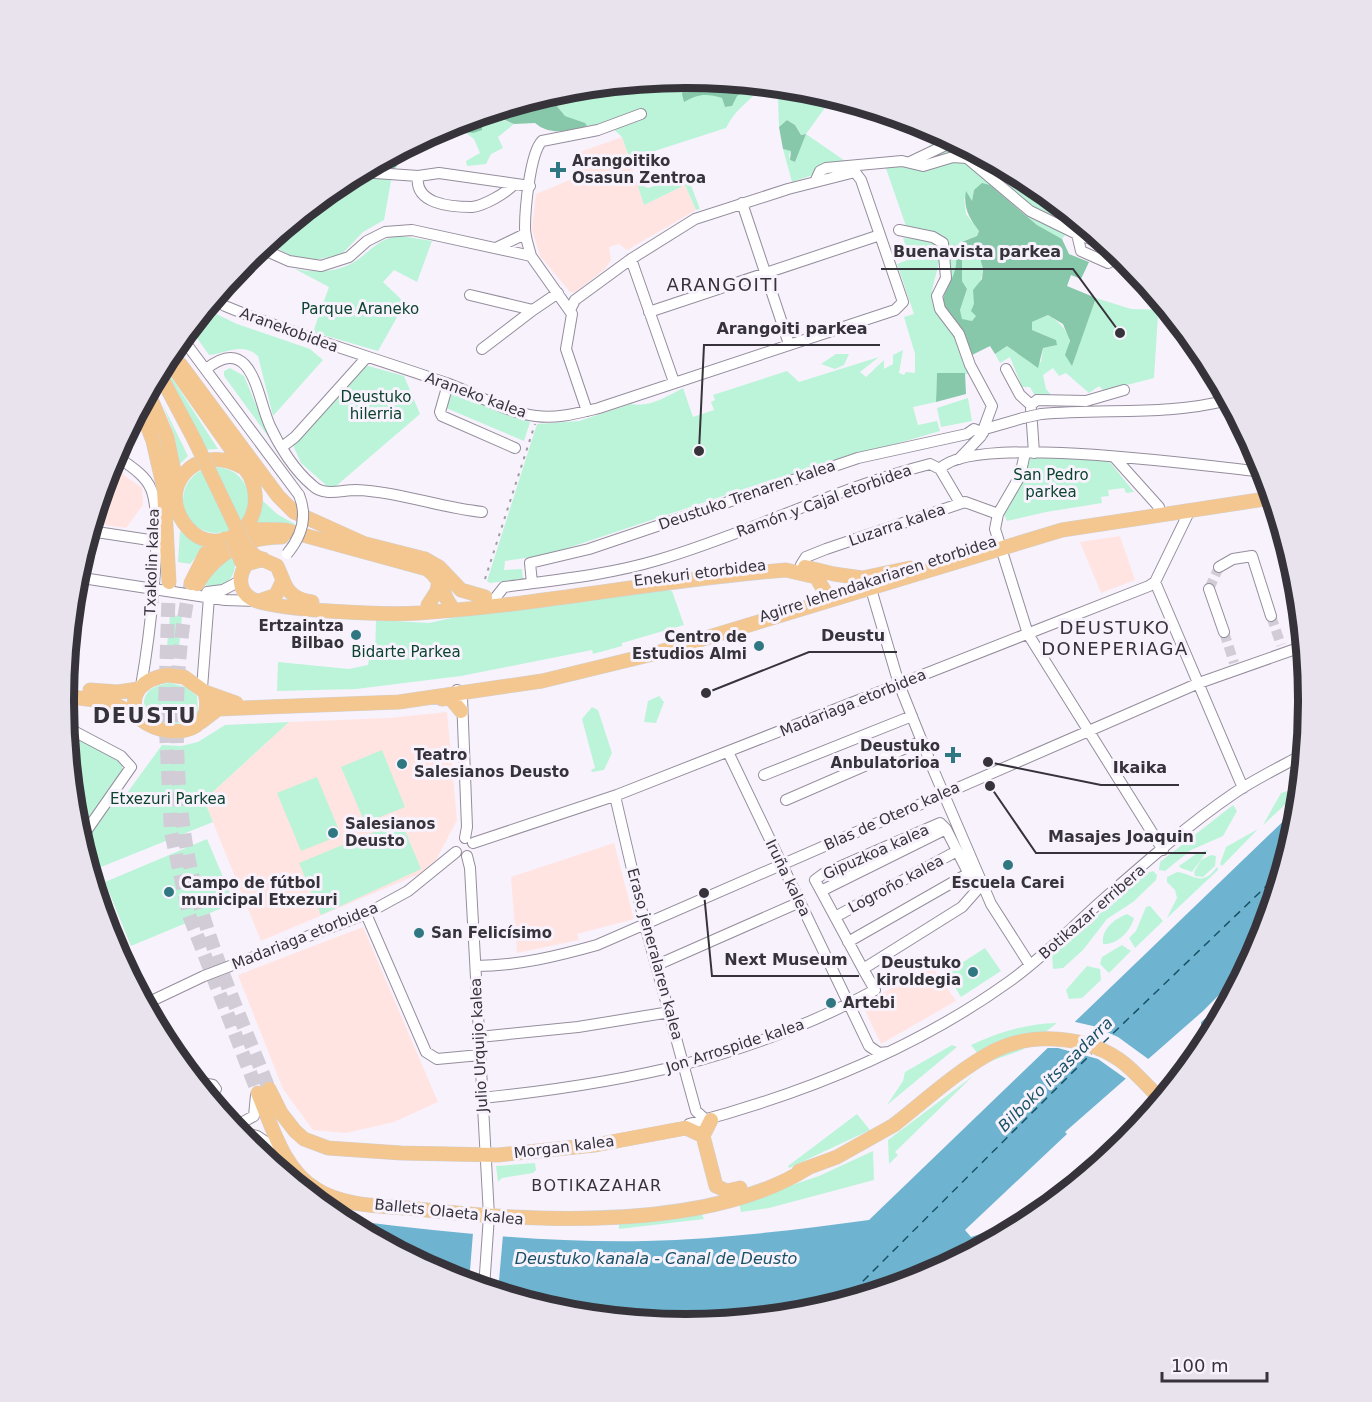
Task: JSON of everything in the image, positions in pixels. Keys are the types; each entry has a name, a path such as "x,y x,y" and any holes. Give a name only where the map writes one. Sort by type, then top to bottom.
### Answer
{"main road":[{"path":"178,360 278,496 294,512 364,544"},
{"path":"173,368 250,476 256,488 257,503 247,535 219,557 195,587"},
{"path":"163,383 190,441 242,571 246,594 268,604 358,612 417,613 451,606"},
{"path":"160,389 245,546 273,565 286,588 297,599 308,602 389,607 428,604 451,606"},
{"path":"152,402 167,437 177,486 175,506 178,516 190,531 207,539 225,539 285,531 345,549 427,569 439,580 451,606"},
{"path":"144,417 153,441 164,489 169,582 178,516"},
{"path":"177,486 190,468 208,459 231,461 242,467"},
{"name":"Enekuri etorbidea","path":"256,488 276,506 299,520 364,544 425,559 439,567 461,590 491,597"},
{"name":"Agirre lehendakariaren etorbidea","path":"834,596 871,589 1069,521 1262,492"},
{"name":"Agirre lehendakariaren etorbidea","path":"201,722 215,709 334,706 462,698 511,684 625,658 834,596 914,567 999,544 1101,522 1264,499"},
{"path":"195,587 206,553 225,539"},
{"path":"242,571 252,561 273,565"},
{"name":"Enekuri etorbidea","path":"451,606 491,597 778,563 801,565 834,574 862,578 914,567"},
{"path":"258,601 276,596 273,565"},
{"name":"Enekuri etorbidea","path":"451,606 473,608 786,570 816,577 834,596"},
{"path":"428,604 437,591 439,580"},
{"path":"473,608 491,597"},
{"path":"74,688 103,692 139,687 155,677 167,675 184,677 203,690 207,711 201,722 190,729 173,732 152,727 111,702 74,697"},
{"path":"137,716 134,697 139,687"},
{"name":"Agirre lehendakariaren etorbidea","path":"203,690 228,702 259,703 462,698"},
{"name":"Ballets Olaeta kalea","path":"633,1215 646,1210 700,1200 713,1193 716,1186 731,1191 837,1157 894,1125 982,1058 1009,1045 1037,1039 1072,1042 1107,1053 1124,1063 1155,1094"},
{"name":"Ballets Olaeta kalea","path":"261,1092 285,1155 308,1183"},
{"name":"Morgan kalea","path":"261,1092 304,1139 315,1144 401,1154 484,1155 595,1145 688,1126"},
{"path":"708,1119 703,1136 716,1186"},
{"path":"688,1126 703,1136"},
{"name":"Ballets Olaeta kalea","path":"308,1183 339,1198 489,1216 570,1220 678,1210 743,1196 787,1180 808,1168"}],"street":[{"path":"573,305 560,296 531,256 525,234 533,158 542,141 598,130 641,114"},
{"path":"910,162 944,146"},
{"path":"815,182 820,171 826,168 910,162 923,166 953,157 967,158 1030,211 1088,238"},
{"path":"377,173 418,176 440,173 530,186"},
{"path":"573,305 631,259 695,219 815,182 857,173 880,235 649,312"},
{"path":"418,176 419,189 428,200 474,207 509,190 514,184"},
{"path":"742,203 789,344"},
{"path":"270,252 302,265 330,265 356,253 375,236 396,229 412,230 531,256"},
{"path":"899,230 933,237 943,243 946,278 938,302 941,313 959,334 970,365 992,406 984,431 959,459"},
{"path":"496,248 525,234"},
{"path":"1077,234 1081,251 1108,262 1112,261"},
{"name":"Araneko kalea","path":"366,358 448,384 535,416 571,415 895,310 903,302 880,235"},
{"path":"631,259 674,382"},
{"path":"470,295 533,310"},
{"path":"482,349 533,310 560,296"},
{"name":"Aranekobidea","path":"221,302 255,319 366,358"},
{"path":"573,305 573,320 567,337 566,349 586,411"},
{"path":"188,345 299,495 304,513 302,528 295,544 273,565"},
{"path":"282,447 295,437 366,358"},
{"path":"206,369 214,362 228,359 247,366 254,374 271,428 310,485 331,492 358,490 482,512"},
{"path":"1006,369 1020,395 1031,405"},
{"path":"448,384 440,411 442,416 515,448"},
{"path":"984,431 1124,390"},
{"path":"1163,850 1028,634 995,529 998,514 1020,476 1029,453 1031,405 1037,400 1071,406 1192,408 1220,402"},
{"name":"Deustuko Trenaren kalea","path":"532,583 530,563 589,549 858,458 967,434 974,429 984,431"},
{"name":"Ramón y Cajal etorbidea","path":"491,597 504,587 615,571 655,561 914,468 930,464 940,469 945,463 959,459 999,453 1029,453 1115,458 1254,471"},
{"path":"1115,458 1159,507"},
{"name":"Txakolin kalea","path":"122,462 151,488 156,541 146,663 139,687"},
{"path":"940,469 960,503"},
{"name":"Luzarra kalea","path":"801,565 806,557 816,553 960,503 964,502 998,514"},
{"path":"1190,510 1155,582 1243,788"},
{"path":"97,532 156,541"},
{"path":"1219,567 1233,559 1252,556 1271,615"},
{"path":"86,579 153,590 195,587 223,590 242,571"},
{"name":"Madariaga etorbidea","path":"469,841 615,796 1155,582"},
{"path":"195,587 209,597 258,601"},
{"path":"871,589 899,684 922,741 991,904 1030,965"},
{"path":"1209,589 1224,632"},
{"path":"203,690 209,597"},
{"name":"Blas de Otero kalea","path":"476,966 516,963 562,955 597,945 1235,666 1283,649 1296,647"},
{"path":"462,698 467,827 473,851 462,854 457,841 469,841"},
{"path":"764,775 912,716"},
{"path":"75,732 121,756 131,767 87,831"},
{"path":"786,800 922,741"},
{"name":"Iruña kalea","path":"728,752 869,1046 879,1053 892,1051"},
{"name":"Botikazar erribera","path":"874,1060 970,1007 1030,965 1163,850 1243,788 1295,759"},
{"name":"Eraso jeneralaren kalea","path":"615,796 645,925 696,1111"},
{"name":"Gipuzkoa kalea","path":"940,823 946,829 957,851 977,890 962,907 863,969 815,880 823,874 940,823"},
{"name":"Logroño kalea","path":"835,917 957,851"},
{"name":"Madariaga etorbidea","path":"152,1001 224,968 366,914 408,891 462,854"},
{"name":"Julio Urquijo kalea","path":"462,854 470,868 476,966 484,1155 489,1216 485,1279"},
{"path":"848,942 969,873"},
{"path":"657,965 800,902"},
{"path":"366,914 426,1052 437,1059 480,1055"},
{"name":"Jon Arrospide kalea","path":"482,1098 626,1079 684,1066 768,1039 849,1004 875,990 863,969"},
{"path":"479,1037 578,1027 670,1012"},
{"name":"Morgan kalea","path":"688,1126 771,1101 874,1060"},
{"path":"209,1085 216,1089"},
{"path":"243,1124 254,1116 261,1092"},
{"path":"688,1126 696,1111 708,1119"},
{"path":"254,1135 285,1155"}],"shaded area":[{"path":"622,137 644,205 685,185 696,210 627,250 619,244 609,247 611,260 605,269 575,292 570,292 540,256 532,229 536,194 584,174 580,152"},
{"path":"118,471 142,488 143,505 126,528 100,524"},
{"path":"1120,536 1135,580 1101,593 1080,542"},
{"name":"Salesianos Deusto","path":"447,712 457,820 436,860 419,874 261,941 204,800 289,722 389,718"},
{"path":"614,843 634,919 577,934 579,940 517,953 511,877"},
{"path":"363,927 438,1102 394,1122 346,1133 313,1130 283,1089 238,975"},
{"path":"932,966 956,1001 881,1044 862,1004"}],"green space":[{"path":"683,88 682,94 710,94 722,98 725,107 732,106 736,96 743,92 757,93 737,112 726,128 636,157 632,166 622,137 607,123 587,126 565,116 554,103 606,94"},
{"path":"683,88 686,88 743,92 737,96 732,106 725,107 722,98 702,95 684,102"},
{"path":"774,95 827,105 806,134 848,163 792,182 783,149 792,150 789,155 790,160 795,162 805,134 801,135 795,125 787,120 779,127 778,100"},
{"path":"554,103 565,116 585,123 587,126 567,131 553,131 535,123 514,124 500,118 495,122 489,121"},
{"path":"498,118 514,124 498,137 503,148 491,154 486,164 467,166 466,161 480,153 474,139 466,133 473,133 482,125"},
{"path":"787,120 795,125 801,135 806,134 795,162 790,160 791,151 783,149 779,127"},
{"path":"481,124 482,130 473,133 461,131"},
{"path":"933,141 992,171 1003,182 1009,182 1026,192 1072,226 1062,239 1037,225 990,185 974,190 972,202 964,198 966,214 979,231 977,236 960,242 978,247 982,270 980,281 973,290 976,316 972,321 962,320 960,310 967,289 962,281 962,260 955,245 957,266 948,290 942,297 938,284 947,249 907,229 883,160 912,157"},
{"path":"398,161 397,166 393,170 383,169"},
{"path":"383,169 393,170 384,220 363,232 342,254 316,260 292,256 275,247 313,215 346,192"},
{"path":"992,171 1009,182 1003,182"},
{"path":"687,175 700,209 696,210 685,185 644,205 637,183 648,188"},
{"path":"982,183 990,185 1037,225 1062,239 1069,254 1089,262 1081,279 1071,275 1067,286 1096,298 1072,366 1065,355 1070,341 1063,324 1048,315 1032,322 1032,330 1056,340 1057,345 1043,348 1038,368 1007,346 995,354 990,346 970,356 942,306 955,271 956,258 950,253 954,250 954,244 962,260 962,281 967,289 960,310 962,319 972,321 976,316 971,311 974,304 973,290 982,279 983,269 977,247 959,243 977,236 979,231 972,222 965,197 966,191 972,201 974,190"},
{"name":"Parque Araneko","path":"401,236 432,241 417,282 394,270 383,282 405,303 378,351 313,332 329,287 295,269 329,271 345,267 383,240"},
{"path":"903,238 932,240 937,245 939,258 932,293 933,306 954,335 971,374 937,373 936,402 913,407 918,425 937,421 940,431 771,480 547,555 505,561 504,570 522,569 523,579 490,583 487,581 537,424 579,421 631,404 651,403 683,388 693,417 714,410 711,402 715,400 713,395 787,371 799,382 879,357 860,372 866,377 884,360 884,369 893,364 893,355 903,350 899,373 904,375 906,372 915,373 915,354 904,317 914,314 897,264 910,259"},
{"path":"1096,298 1131,309 1157,310 1162,315 1158,315 1154,378 1104,391 1099,386 1089,393 1066,373 1059,376 1053,368 1043,375 1046,389 1053,397 1035,396 1030,387 1022,387 1010,357 1000,363 995,354 1007,346 1032,364 1041,362 1043,348 1056,345 1056,340 1032,330 1032,322 1048,315 1061,325 1068,336 1072,365"},
{"path":"213,312 237,324 310,349 323,360 273,416 258,356 240,349 209,355 195,335"},
{"path":"836,354 849,354 844,365 835,369 821,364"},
{"name":"Deustuko hilerria","path":"365,365 404,376 420,414 336,486 327,486 301,463 292,443"},
{"path":"230,368 244,376 270,439 224,376 224,371"},
{"path":"937,373 965,373 966,394 936,402"},
{"path":"169,374 218,449 203,450 167,378"},
{"path":"452,393 530,422 524,441 446,408"},
{"path":"968,398 972,421 941,427 937,408"},
{"path":"162,403 188,456 180,464 174,434"},
{"name":"San Pedro parkea","path":"1031,456 1109,461 1134,492 1126,493 1124,488 1108,490 1109,496 1101,497 1102,503 1007,521 1003,512 1020,485"},
{"path":"216,467 229,470 239,477 246,487 249,500 246,513 239,523 229,530 216,533 203,530 193,523 186,513 183,500 186,487 193,477 203,470"},
{"path":"262,500 277,514 295,524 294,528 254,525"},
{"path":"180,531 194,542 206,545 190,564 178,562"},
{"path":"235,552 235,568 229,580 219,585 202,585 213,571"},
{"name":"Bidarte Parkea","path":"662,589 672,591 684,625 593,654 592,650 461,676 356,689 277,691 278,662 349,669 368,665 369,659 375,655 376,620 429,623 465,615"},
{"path":"170,615 182,616 179,648 167,646"},
{"path":"170,683 186,687 197,696 198,713 186,722 165,723 146,712 144,700 146,695 153,688"},
{"path":"659,696 664,702 656,723 644,722 648,701"},
{"path":"592,707 598,710 612,753 604,770 592,772 591,770 595,768 582,719"},
{"name":"Etxezuri Parkea","path":"289,722 204,800 213,822 97,869 89,837 114,802 119,804 162,745 181,746 198,742 225,725"},
{"path":"75,735 122,763 122,775 86,826"},
{"path":"382,750 405,807 365,823 341,767"},
{"path":"317,777 341,835 301,851 277,793"},
{"path":"1292,790 1290,800 1263,825 1281,793"},
{"path":"1233,805 1237,811 1223,836 1191,850 1165,871 1159,870 1160,862"},
{"path":"401,821 421,869 321,915 299,863"},
{"path":"1258,829 1222,866 1220,864 1226,847"},
{"name":"Campo de fútbol municipal Etxezuri","path":"207,839 234,903 131,946 105,882"},
{"path":"1208,850 1192,872 1179,866 1196,854"},
{"path":"1211,855 1216,856 1215,866 1203,877 1195,876 1194,872 1201,860"},
{"path":"1217,867 1218,870 1167,918 1177,898 1175,890 1167,882 1167,877 1177,872 1198,878 1207,877"},
{"path":"1153,871 1157,875 1156,880 1133,902 1107,919 1083,950 1063,968 1053,969 1052,955 1147,873"},
{"name":"Etxezuri Parkea","path":"100,878 110,903 108,904"},
{"path":"1150,906 1163,921 1135,948 1129,938 1136,931 1146,907"},
{"path":"1127,914 1134,918 1126,933 1118,940 1103,944 1104,934 1109,926"},
{"path":"1122,945 1131,951 1109,973 1100,964 1102,957"},
{"name":"Deustuko kiroldegia","path":"985,948 1001,971 961,997 946,973"},
{"path":"1087,966 1100,969 1101,980 1082,998 1069,999 1066,990"},
{"path":"1057,1023 1022,1050 985,1063 971,1045 1013,1030"},
{"path":"952,1045 957,1047 887,1105 903,1081 905,1072"},
{"path":"973,1076 895,1152 898,1155 889,1164 888,1140"},
{"path":"857,1114 870,1130 789,1168 788,1166"},
{"path":"873,1151 874,1180 769,1208 741,1212 739,1203 819,1176"},
{"path":"535,1163 536,1170 533,1173 502,1178 498,1182 496,1166"},
{"path":"700,1211 704,1219 619,1229 619,1224"}],"water":[{"path":"1287,817 1278,860 1266,898 1252,935 1227,987 1203,1011 1065,1132 1067,1134 965,1230 971,1237 986,1232 1044,1197 992,1231 920,1267 845,1293 805,1302 740,1311 646,1312 567,1302 489,1281 415,1250 366,1222 537,1239 646,1241 786,1231 869,1220"},
{"path":"1213,1011 1201,1031 1201,1022"}],"pier":[{"path":"1071,1021 1093,1026 1118,1037 1151,1061 1129,1081 1098,1059 1058,1048 1043,1048"},
{"path":"473,1233 503,1235 499,1284 470,1274"}],"ferry route":[{"path":"1103,1043 1271,881"},
{"path":"854,1290 1093,1052"}],"tunnel":[{"path":"1209,589 1219,567"},
{"path":"169,582 165,709 171,832 189,915 258,1093"},
{"path":"191,583 180,648 178,683 177,756 183,825 203,916 234,1003 269,1089"},
{"path":"1271,616 1281,645"},
{"path":"1224,632 1234,663"}],"railway":[{"path":"485,579 535,424"}],"place":[{"name":"Arangoitiko Osasun Zentroa","path":"558,170"},
{"name":"Buenavista parkea","path":"1120,333"},
{"name":"Arangoiti parkea","path":"699,451"},
{"name":"Ertzaintza Bilbao","path":"356,635"},
{"name":"Centro de Estudios Almi","path":"759,646"},
{"name":"Deustu","path":"706,693"},
{"name":"Deustuko Anbulatorioa","path":"953,755"},
{"name":"Ikaika","path":"988,762"},
{"name":"Teatro Salesianos Deusto","path":"402,764"},
{"name":"Masajes Joaquin","path":"990,786"},
{"name":"Salesianos Deusto","path":"333,833"},
{"name":"Escuela Carei","path":"1008,865"},
{"name":"Campo de fútbol municipal Etxezuri","path":"169,892"},
{"name":"Next Museum","path":"704,893"},
{"name":"San Felicísimo","path":"419,933"},
{"name":"Deustuko kiroldegia","path":"973,972"},
{"name":"Artebi","path":"831,1003"}],"district":[{"name":"ARANGOITI","path":"723,285"},
{"name":"DEUSTUKO DONEPERIAGA","path":"1115,638"},
{"name":"DEUSTU","path":"145,716"},
{"name":"BOTIKAZAHAR","path":"597,1185"}],"water label":[{"name":"Bilboko itsasadarra","path":"1055,1074"},
{"name":"Deustuko kanala - Canal de Deusto","path":"656,1258"}]}
